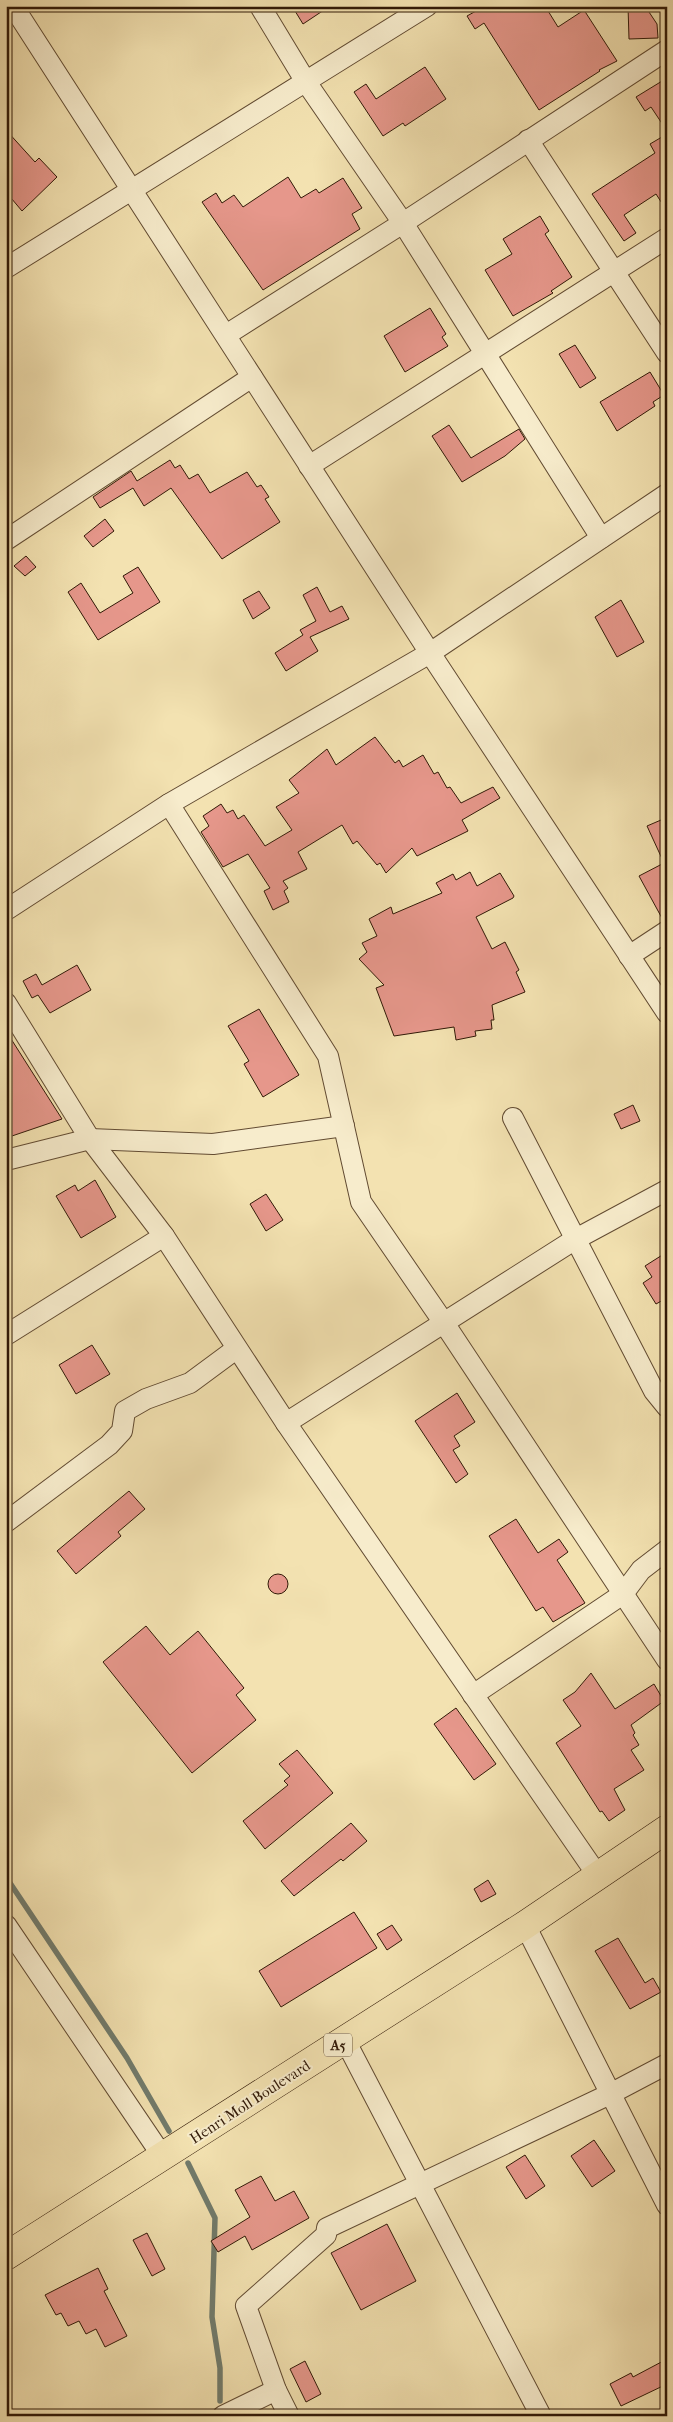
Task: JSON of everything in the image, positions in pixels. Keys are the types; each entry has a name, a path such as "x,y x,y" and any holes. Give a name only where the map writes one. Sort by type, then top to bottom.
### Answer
{"highway":[{"name":"Henri Moll Boulevard","path":"6,2256 525,1925 667,1829"}],"street":[{"path":"13,6 430,653 667,1013"},
{"path":"260,6 306,82 403,223 601,538"},
{"path":"6,268 427,6"},
{"path":"226,335 403,223 667,50"},
{"path":"528,140 667,353"},
{"path":"310,466 667,238"},
{"path":"6,540 252,378"},
{"path":"6,910 169,804 430,653 601,538 664,503"},
{"path":"169,804 328,1056 361,1202 444,1323 667,1660"},
{"path":"629,956 667,931"},
{"path":"6,1003 90,1139 164,1236 286,1423 598,1876"},
{"path":"513,1118 574,1240 654,1390 667,1406"},
{"path":"6,1160 90,1139 213,1144 344,1126"},
{"path":"286,1423 574,1240 667,1190"},
{"path":"6,1335 164,1236"},
{"path":"6,1522 109,1445 122,1430 125,1411 146,1399 190,1383 236,1349"},
{"path":"474,1695 623,1594 642,1570 667,1550"},
{"path":"6,1925 163,2157"},
{"path":"525,1925 667,2205"},
{"path":"345,2040 541,2416"},
{"path":"289,2416 276,2390 246,2306 326,2236 326,2228 610,2094 667,2064"},
{"path":"223,2416 276,2390"}],"building":[{"path":"292,6 330,6 303,24"},
{"path":"473,6 545,6 558,27 584,10 617,61 599,70 539,110 484,23 475,29 467,16 476,11"},
{"path":"628,6 645,6 657,24 658,38 629,39"},
{"path":"425,67 446,99 405,126 403,123 383,136 354,92 366,84 376,99"},
{"path":"667,78 667,131 651,107 645,111 636,97"},
{"path":"6,130 35,162 39,158 57,177 22,211 6,192"},
{"path":"667,134 667,211 656,194 624,215 636,233 624,241 592,194 655,153 650,144"},
{"path":"288,177 301,198 316,189 319,193 343,178 362,208 352,214 360,229 263,290 202,202 216,193 222,203 234,195 243,207"},
{"path":"540,216 549,231 545,234 572,277 551,291 553,293 513,316 485,270 512,254 503,239"},
{"path":"430,308 446,334 442,337 448,346 405,372 384,336"},
{"path":"575,345 596,378 580,388 559,354"},
{"path":"650,372 664,395 653,402 655,406 617,431 600,402"},
{"path":"449,425 471,458 519,429 525,439 505,456 462,482 432,436"},
{"path":"170,460 175,468 180,465 189,479 198,474 210,493 247,472 257,487 261,485 269,497 265,499 280,522 222,559 171,488 144,506 133,488 100,508 93,497 131,471 137,481"},
{"path":"105,519 114,531 93,547 84,536"},
{"path":"26,556 36,567 25,576 14,566"},
{"path":"138,567 160,602 98,640 68,592 81,583 100,613 133,593 123,576"},
{"path":"317,587 330,612 342,606 349,619 310,637 318,651 286,671 275,653 303,635 300,630 316,621 303,595"},
{"path":"259,591 270,608 253,619 243,600"},
{"path":"621,600 644,642 617,657 595,617"},
{"path":"375,737 395,763 399,760 403,767 423,755 434,774 438,772 447,788 450,787 461,803 493,787 500,798 462,820 468,831 417,856 412,848 386,873 380,863 377,865 357,841 353,844 342,825 298,852 307,869 283,881 288,888 284,891 289,902 273,910 264,891 270,888 248,854 223,867 201,832 209,826 203,816 221,804 227,813 233,810 238,819 244,815 265,846 292,830 276,807 299,793 289,780 327,749 336,765"},
{"path":"661,820 667,833 667,919 663,920 639,876 664,863 647,826"},
{"path":"470,872 477,886 500,873 514,896 476,917 492,949 505,942 519,970 516,972 525,992 492,1005 494,1020 491,1020 492,1029 475,1031 476,1036 456,1040 454,1027 394,1036 376,988 384,985 359,959 367,952 362,943 377,936 369,919 391,907 393,914 442,893 436,883 453,874 456,880"},
{"path":"77,965 91,990 50,1013 38,995 32,998 23,981 36,974 42,985"},
{"path":"259,1009 299,1075 263,1097 244,1064 249,1061 228,1026"},
{"path":"6,1031 62,1119 6,1138"},
{"path":"633,1105 640,1121 621,1129 614,1114"},
{"path":"95,1180 116,1217 81,1238 56,1196 75,1185 78,1191"},
{"path":"266,1194 283,1220 266,1231 250,1204"},
{"path":"667,1252 667,1301 665,1299 656,1304 643,1283 652,1277 645,1266"},
{"path":"92,1345 110,1374 76,1394 59,1365"},
{"path":"457,1393 475,1422 454,1436 460,1446 453,1450 468,1474 456,1483 415,1421"},
{"path":"129,1491 145,1509 118,1532 121,1536 76,1574 57,1551"},
{"path":"516,1519 538,1553 559,1539 568,1552 557,1560 585,1603 553,1622 543,1607 536,1611 489,1536"},
{"path":"278,1574 285,1577 288,1584 285,1591 278,1594 271,1591 268,1584 271,1577"},
{"path":"146,1626 170,1655 198,1631 244,1688 236,1695 256,1720 192,1773 103,1662"},
{"path":"591,1673 615,1709 654,1684 664,1701 631,1725 635,1733 633,1735 639,1745 631,1750 644,1770 614,1789 625,1810 609,1821 602,1811 600,1812 556,1743 581,1726 563,1700 575,1692"},
{"path":"456,1708 496,1764 474,1780 434,1724"},
{"path":"297,1750 333,1793 265,1849 243,1821 288,1785 284,1781 290,1776 279,1764"},
{"path":"351,1823 367,1841 343,1861 341,1859 294,1896 281,1881"},
{"path":"488,1880 496,1894 481,1902 474,1889"},
{"path":"354,1912 377,1948 281,2007 259,1971"},
{"path":"392,1925 402,1940 387,1950 377,1934"},
{"path":"618,1938 645,1983 653,1978 661,1992 630,2009 595,1951"},
{"path":"594,2140 615,2171 592,2187 571,2156"},
{"path":"525,2155 545,2186 526,2199 506,2167"},
{"path":"261,2176 275,2201 294,2191 309,2218 252,2250 245,2236 218,2252 211,2241 250,2217 235,2190"},
{"path":"387,2224 416,2281 361,2310 331,2253"},
{"path":"147,2233 165,2269 152,2276 133,2240"},
{"path":"98,2268 108,2289 104,2291 127,2336 105,2347 96,2329 86,2334 79,2321 68,2326 61,2313 56,2315 45,2295"},
{"path":"667,2359 667,2384 621,2406 610,2384 631,2373 633,2377"},
{"path":"305,2361 321,2394 306,2402 290,2369"}],"waterway":[{"path":"6,1877 127,2058 169,2131"},
{"path":"188,2163 215,2218 212,2317 220,2368 220,2401"}]}
